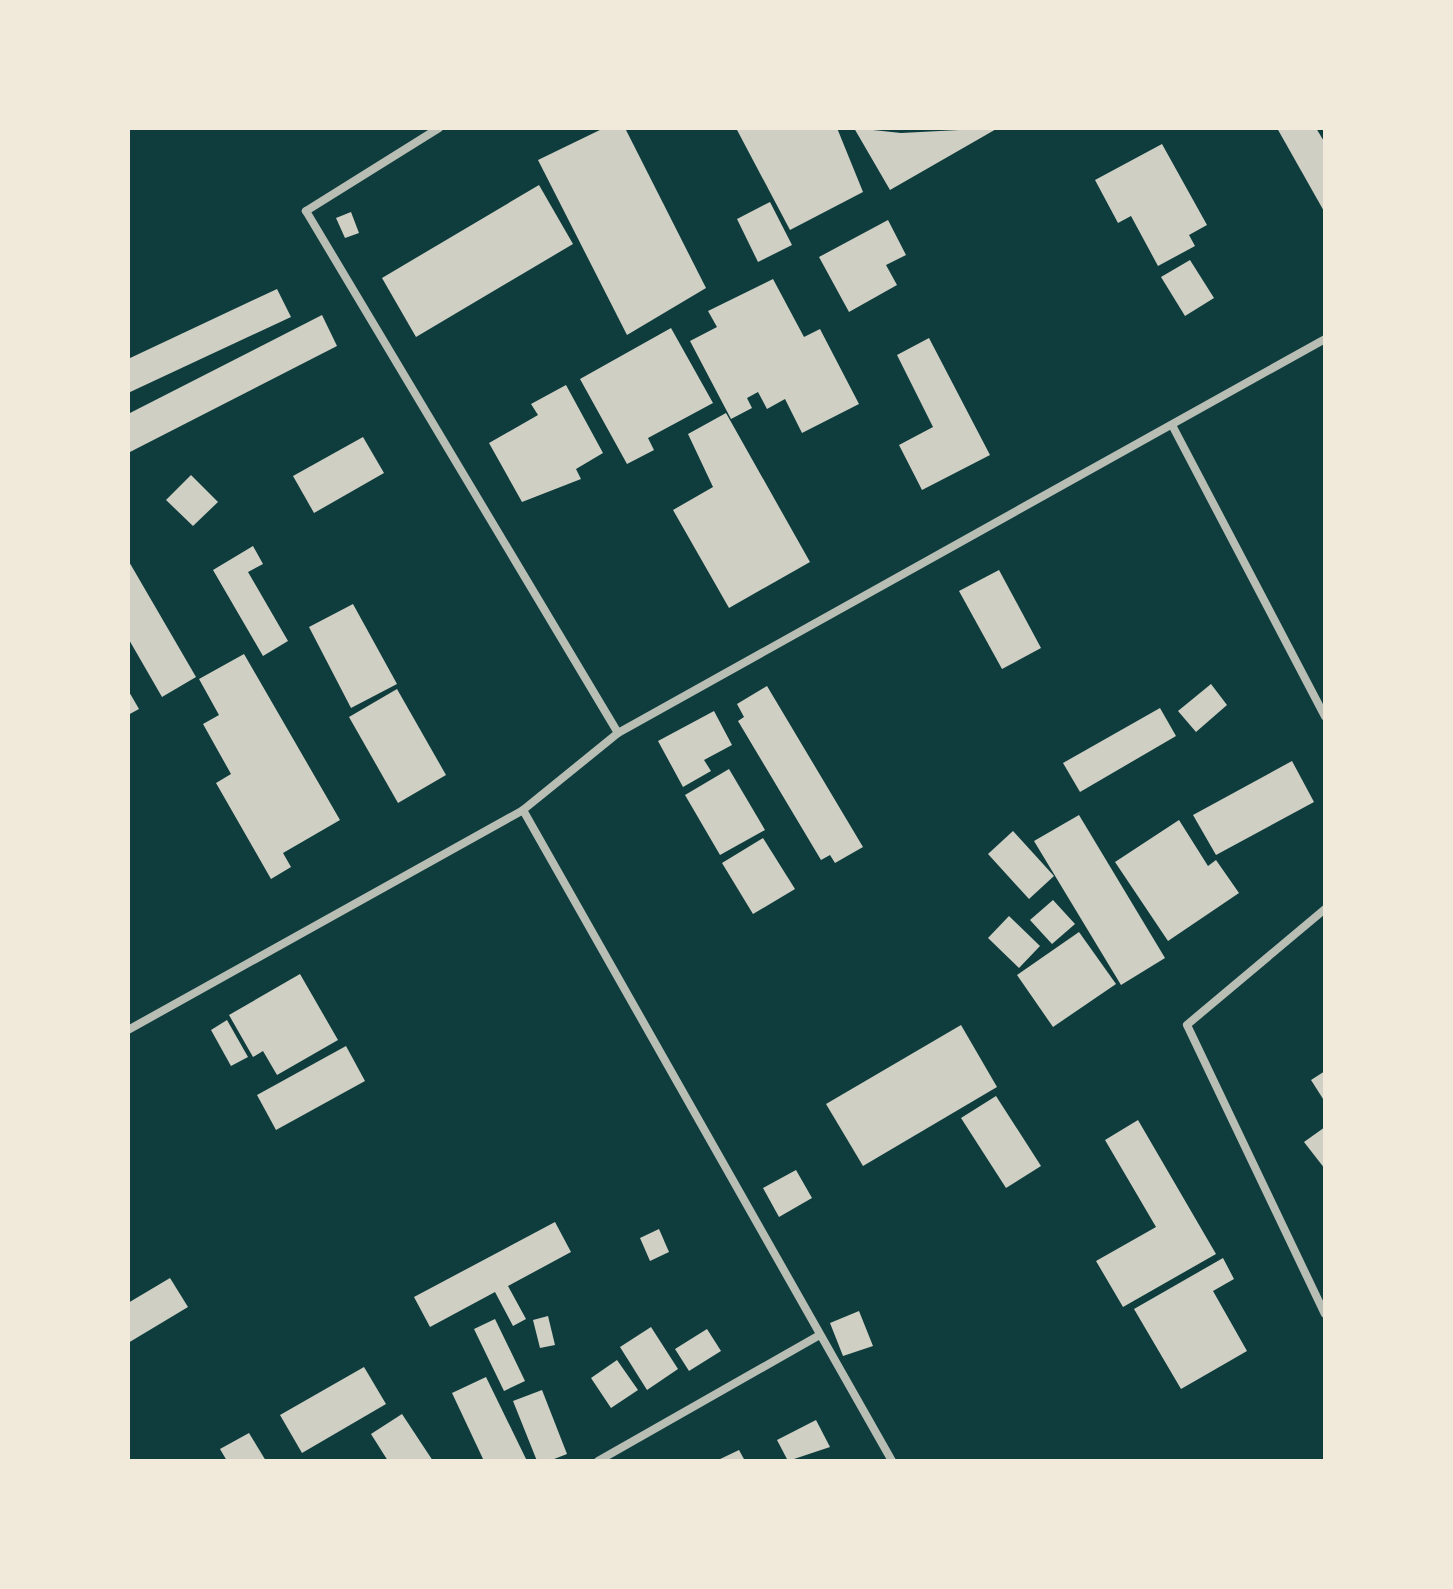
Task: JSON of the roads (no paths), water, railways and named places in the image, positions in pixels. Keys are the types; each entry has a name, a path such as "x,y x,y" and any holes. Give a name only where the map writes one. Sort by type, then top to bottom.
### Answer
{"street":[{"path":"439,128 306,211 618,733"},
{"path":"128,1030 523,810 618,733 1325,339"},
{"path":"1172,425 1325,716"},
{"path":"523,810 818,1336 892,1461"},
{"path":"1325,909 1187,1025 1325,1314"},
{"path":"598,1461 818,1336"}]}
